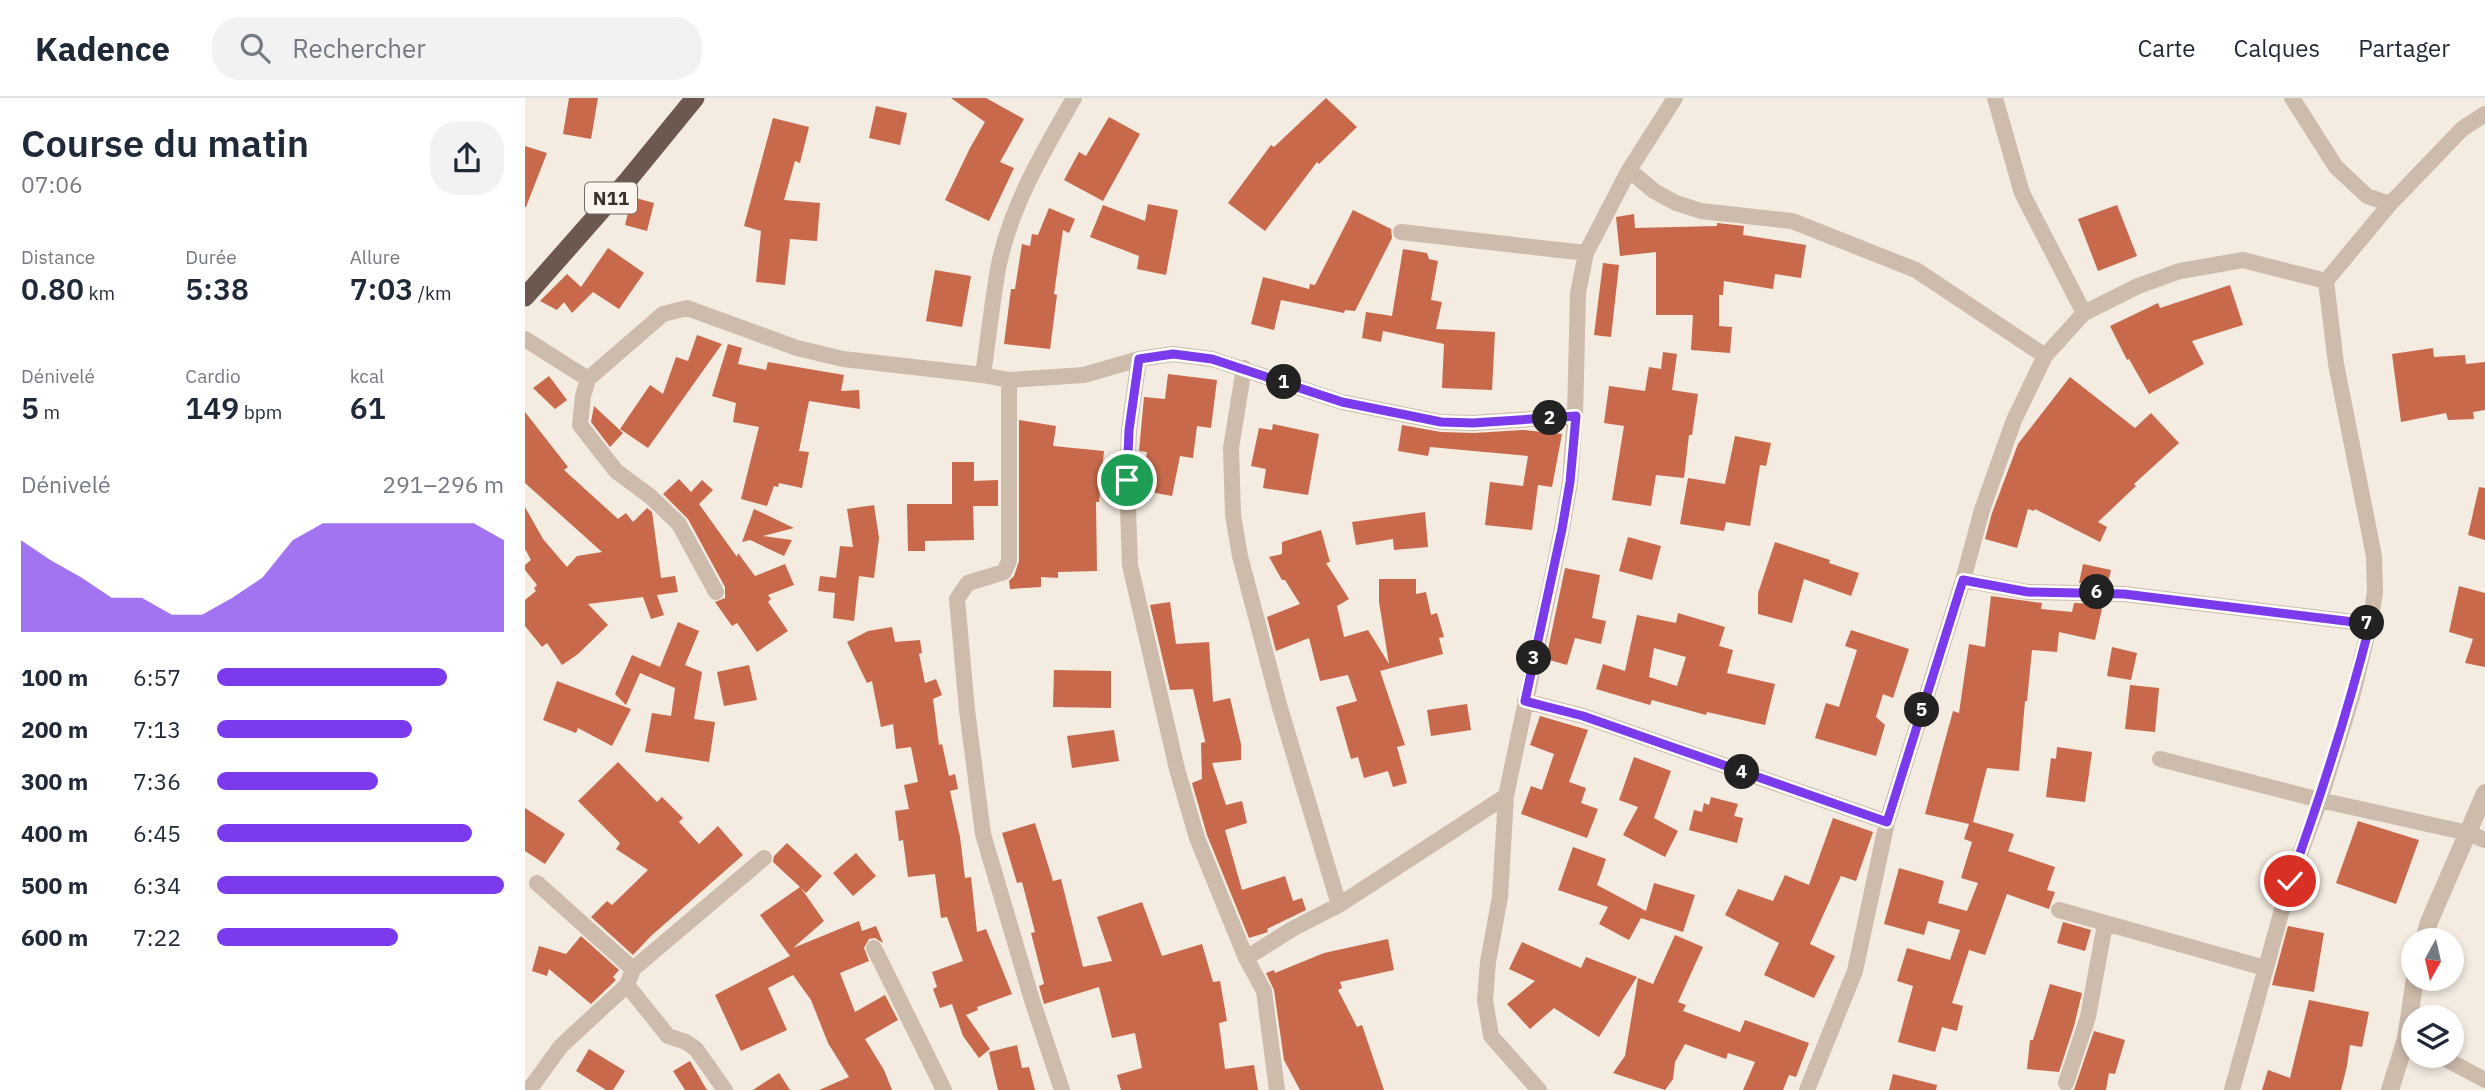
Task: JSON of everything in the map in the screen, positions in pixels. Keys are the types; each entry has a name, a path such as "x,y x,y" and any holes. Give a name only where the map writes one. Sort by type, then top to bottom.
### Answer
{"highway":[{"name":"N11","path":"525,297 628,180 695,98"}],"street":[{"path":"983,375 999,267 1012,221 1033,170 1074,98"},
{"path":"1539,1090 1491,1036 1485,1000 1488,962 1500,897 1506,796 1570,482 1576,416 1578,293 1585,253 1629,170 1675,98"},
{"path":"1995,98 2022,193 2084,313"},
{"path":"2292,98 2336,167 2367,196 2390,204"},
{"path":"2232,1090 2290,881 2320,800 2352,697 2375,592 2374,556 2336,364 2326,281 2390,204 2462,129 2485,114"},
{"path":"1629,170 1654,191 1676,203 1701,211 1792,220 1916,270 2045,356"},
{"path":"1401,232 1585,253"},
{"path":"1807,1090 1855,971 1887,822 1998,463 2014,420 2045,356 2084,313 2138,286 2180,271 2243,260 2326,281"},
{"path":"716,592 679,524 651,497 616,471 580,425 587,379 663,314 687,308 797,348 843,359 1009,380 1084,374 1139,359 1173,354 1212,359 1342,402 1441,422 1473,423 1576,416"},
{"path":"525,339 587,379"},
{"path":"1139,359 1129,430 1127,468 1130,565 1177,769 1197,838 1246,958 1264,990 1277,1090"},
{"path":"1244,369 1231,448 1233,515 1240,555 1280,708 1339,905"},
{"path":"1009,380 1009,561 1004,572 968,583 957,599 967,710 983,834 1032,1000 1062,1090"},
{"path":"1963,580 2028,592 2124,594 2370,624"},
{"path":"1525,701 1583,716 1887,822"},
{"path":"2160,759 2320,800 2468,833 2485,840"},
{"path":"2427,928 2485,793"},
{"path":"1246,958 1294,928 1339,905 1506,796"},
{"path":"529,1090 561,1046 627,985 633,969 764,858"},
{"path":"537,883 633,969"},
{"path":"2059,910 2265,968"},
{"path":"2066,1083 2088,1017 2105,924"},
{"path":"874,948 944,1090"},
{"path":"627,985 668,1036 686,1042 696,1049 725,1090"},
{"path":"2390,1090 2401,1063"},
{"path":"2462,1068 2485,1080"}],"building":[{"path":"569,98 598,98 591,139 563,134"},
{"path":"951,98 986,98 1024,119 1000,162 1014,168 989,221 945,200 985,122"},
{"path":"1326,98 1357,127 1319,164 1317,162 1265,231 1228,203 1271,145 1274,147"},
{"path":"876,106 907,113 900,145 869,138"},
{"path":"1109,117 1140,134 1103,201 1064,180 1079,152 1086,156"},
{"path":"773,118 809,127 800,163 795,161 784,200 820,203 817,241 790,239 785,285 756,282 761,231 744,226"},
{"path":"525,146 547,153 526,207 525,207"},
{"path":"632,197 654,203 647,231 625,225"},
{"path":"1148,204 1178,210 1166,275 1137,269 1139,256 1090,237 1103,205 1145,221"},
{"path":"2117,205 2137,256 2098,271 2078,219"},
{"path":"1049,208 1075,219 1069,233 1063,230 1050,349 1004,344 1011,289 1015,289 1022,244 1030,246 1032,234 1038,235"},
{"path":"1353,210 1391,229 1392,238 1355,311 1345,310 1344,313 1281,300 1274,330 1251,324 1263,277 1309,289 1310,284 1315,285"},
{"path":"1634,214 1635,228 1717,226 1717,223 1744,226 1743,235 1806,245 1801,278 1775,274 1773,289 1724,281 1723,295 1719,295 1719,326 1732,327 1730,353 1691,350 1693,315 1656,315 1656,252 1620,256 1616,217"},
{"path":"608,248 644,273 619,309 593,292 572,313 564,302 557,310 540,301 567,274 581,287"},
{"path":"1403,249 1427,253 1429,259 1438,261 1431,300 1442,302 1436,329 1495,332 1492,390 1442,388 1444,344 1383,331 1381,342 1362,338 1366,312 1392,316"},
{"path":"1603,263 1619,265 1611,337 1594,335"},
{"path":"935,270 971,276 962,327 926,321"},
{"path":"2230,285 2243,325 2192,341 2204,364 2149,394 2129,359 2127,360 2110,326 2158,303 2160,308"},
{"path":"697,335 722,344 648,448 620,429 650,385 663,394 676,357 688,361"},
{"path":"728,344 742,348 738,364 766,370 768,362 844,375 841,391 859,390 860,409 809,401 799,451 809,452 802,488 779,483 778,487 774,486 767,506 741,499 759,427 733,422 736,403 712,396"},
{"path":"2433,348 2434,357 2465,355 2466,364 2485,362 2485,410 2473,412 2474,419 2448,420 2446,413 2401,422 2392,354"},
{"path":"1663,352 1677,354 1672,390 1698,394 1692,435 1689,435 1684,478 1656,475 1651,506 1612,500 1624,426 1604,423 1609,386 1645,391 1649,367 1661,369"},
{"path":"1168,374 1217,380 1211,428 1197,426 1193,458 1180,456 1172,496 1140,490 1147,452 1139,451 1144,397 1165,399"},
{"path":"549,376 567,400 555,409 533,388"},
{"path":"2070,377 2135,428 2151,413 2179,443 2098,522 2107,527 2100,542 2035,509 2028,509 2017,548 1985,539 2018,444"},
{"path":"594,406 623,433 610,447 591,422"},
{"path":"525,412 568,467 564,470 618,519 626,513 633,522 647,508 652,512 661,578 675,576 678,592 657,595 664,615 651,619 643,597 588,604 608,625 578,654 562,665 547,643 542,647 525,626 525,600 536,591 534,588 537,585 525,570 525,565 531,560 525,549 525,507 543,539 567,567 577,556 602,552 525,483"},
{"path":"1019,420 1056,426 1053,446 1104,451 1099,502 1096,502 1097,571 1058,572 1058,578 1041,577 1041,587 1010,589 1009,581 1014,576 1019,561"},
{"path":"1273,424 1319,434 1308,495 1263,488 1266,469 1251,466 1259,428 1272,430"},
{"path":"1402,425 1441,432 1523,430 1562,434 1552,487 1538,485 1532,530 1485,525 1490,482 1523,486 1528,456 1430,447 1428,456 1398,451"},
{"path":"1735,436 1771,443 1766,466 1760,465 1750,526 1726,522 1724,531 1680,524 1688,478 1725,484"},
{"path":"952,462 974,462 974,481 998,480 998,506 973,506 974,540 925,541 925,551 908,551 907,504 952,504"},
{"path":"679,479 691,492 702,480 713,490 699,504 737,557 738,553 755,576 785,564 794,585 768,595 771,599 768,602 788,631 757,652 737,623 732,626 715,602 725,598 725,587 688,519 663,494"},
{"path":"2479,487 2485,488 2485,540 2468,535"},
{"path":"874,505 879,538 874,578 859,576 854,621 833,618 835,593 818,591 820,576 836,578 840,546 853,547 847,509"},
{"path":"754,509 794,528 763,536 792,540 784,556 750,540 742,542"},
{"path":"1425,512 1428,547 1394,550 1393,539 1356,545 1352,522"},
{"path":"1321,530 1330,562 1326,563 1349,599 1337,606 1344,637 1368,630 1389,664 1379,602 1379,579 1416,579 1416,594 1426,592 1431,615 1437,613 1444,637 1439,638 1443,654 1380,671 1405,745 1397,747 1407,783 1393,787 1388,771 1364,778 1358,757 1351,759 1336,707 1357,701 1348,675 1320,681 1309,638 1276,651 1267,617 1300,604 1269,557 1282,554 1282,542"},
{"path":"1628,537 1661,546 1652,580 1619,571"},
{"path":"1775,542 1830,560 1829,563 1859,573 1851,596 1804,579 1792,623 1758,614 1758,593"},
{"path":"2083,564 2111,570 2108,583 2079,583"},
{"path":"1565,568 1600,575 1592,618 1606,621 1601,644 1575,638 1567,665 1546,659"},
{"path":"2459,586 2485,593 2485,667 2465,663 2473,639 2449,632"},
{"path":"1991,596 2042,603 2041,609 2072,612 2074,603 2103,604 2095,640 2059,632 2057,652 2032,650 2019,771 1987,768 1973,822 2014,834 2008,851 2055,867 2047,890 2055,892 2049,909 2007,894 1985,955 1969,950 1952,1003 1963,1006 1957,1031 1942,1027 1935,1052 1898,1042 1913,986 1897,981 1907,948 1950,960 1960,930 1928,921 1924,935 1884,924 1899,868 1944,881 1938,903 1967,911 1978,883 1961,878 1972,842 1964,839 1969,824 1925,814 1953,711 1959,713 1969,644 1985,647"},
{"path":"1170,602 1176,644 1209,642 1213,702 1230,698 1241,744 1241,760 1212,763 1226,805 1242,801 1247,823 1225,830 1242,890 1285,876 1293,901 1302,898 1306,910 1267,929 1268,932 1249,938 1207,835 1192,783 1202,779 1201,743 1205,742 1206,745 1193,689 1170,690 1150,605"},
{"path":"1678,613 1725,627 1719,646 1733,650 1727,673 1775,684 1765,725 1707,712 1706,715 1652,700 1650,705 1596,689 1603,664 1625,671 1637,615 1676,623","holes":["1654,648 1686,657 1677,686 1649,677"]},
{"path":"678,622 699,631 685,665 702,672 694,719 715,722 709,762 645,752 652,713 671,716 675,688 640,673 626,705 615,694 632,655 660,667"},
{"path":"892,627 895,642 920,640 922,653 919,654 925,683 936,679 942,695 933,699 939,745 942,744 949,776 955,774 958,789 950,791 965,878 971,877 977,932 986,929 1012,994 977,1007 978,1010 966,1015 990,1049 979,1058 963,1036 952,1004 940,1008 933,989 937,987 932,972 963,961 947,917 941,918 935,874 908,877 903,840 899,841 895,811 909,809 904,785 918,782 911,747 896,749 893,724 881,727 872,681 867,683 847,642 868,631"},
{"path":"1851,630 1909,649 1893,698 1883,694 1876,717 1885,725 1876,756 1815,738 1826,703 1839,707 1857,650 1845,646"},
{"path":"2112,647 2137,653 2131,680 2107,676"},
{"path":"749,665 757,700 724,706 717,672"},
{"path":"1054,670 1111,671 1111,708 1053,707"},
{"path":"557,681 631,709 612,746 578,728 576,733 543,720"},
{"path":"2130,685 2159,688 2155,732 2125,729"},
{"path":"1467,704 1471,730 1431,736 1427,710"},
{"path":"1540,716 1588,730 1569,782 1586,788 1581,803 1598,809 1587,838 1521,814 1531,786 1542,790 1554,754 1530,745"},
{"path":"1114,730 1119,761 1072,768 1067,736"},
{"path":"2057,747 2092,752 2085,802 2046,797 2051,758 2056,759"},
{"path":"1634,757 1671,771 1654,818 1678,831 1665,857 1623,835 1638,807 1619,800"},
{"path":"618,762 657,802 662,797 683,818 679,822 699,844 718,826 743,855 633,955 591,917 607,901 612,905 648,870 616,849 620,843 578,801"},
{"path":"1711,797 1738,804 1734,816 1743,818 1737,843 1689,830 1694,810 1702,812 1704,803 1709,805"},
{"path":"525,808 565,834 545,864 525,851"},
{"path":"1833,818 1873,832 1856,881 1841,876 1810,944 1835,956 1814,998 1764,975 1779,943 1725,915 1738,889 1773,901 1785,875 1809,885"},
{"path":"2358,821 2419,840 2396,904 2336,883"},
{"path":"1035,823 1053,881 1061,879 1083,967 1112,961 1097,917 1142,902 1162,956 1202,944 1213,982 1220,981 1227,1021 1219,1023 1225,1069 1254,1065 1258,1090 1121,1090 1117,1075 1142,1068 1135,1033 1112,1038 1099,987 1044,1004 1039,986 1044,984 1031,933 1035,932 1022,882 1017,883 1002,833"},
{"path":"787,843 822,876 806,893 801,888 824,921 793,948 859,921 862,931 876,926 883,943 875,938 869,939 864,948 869,961 840,973 855,1012 885,995 898,1020 865,1039 884,1070 892,1090 819,1090 849,1077 828,1043 811,1000 793,975 768,988 787,1030 741,1051 715,995 790,956 760,915 800,887 773,862 774,856"},
{"path":"1573,847 1606,859 1597,885 1646,911 1654,883 1695,895 1683,932 1641,918 1629,940 1599,924 1608,907 1558,890"},
{"path":"856,853 876,876 853,896 833,873"},
{"path":"2063,922 2091,930 2085,951 2057,943"},
{"path":"2288,926 2324,933 2314,992 2272,985"},
{"path":"1675,935 1703,947 1678,1002 1686,1005 1683,1011 1740,1032 1745,1020 1809,1043 1796,1077 1789,1075 1783,1090 1743,1090 1755,1062 1728,1053 1726,1059 1685,1044 1675,1062 1673,1079 1665,1090 1613,1073 1625,1056 1638,978 1653,984"},
{"path":"581,936 619,970 613,977 616,980 591,1004 549,969 547,976 532,971 539,946 566,954"},
{"path":"1388,939 1394,970 1340,982 1342,988 1338,990 1357,1027 1362,1025 1384,1090 1300,1090 1284,1060 1274,990 1266,973 1274,970 1275,973 1324,953"},
{"path":"1522,942 1581,968 1586,957 1637,977 1599,1037 1554,1008 1530,1029 1507,1004 1535,981 1509,969"},
{"path":"2050,984 2082,993 2059,1072 2027,1069 2030,1040 2033,1040"},
{"path":"2309,1000 2369,1012 2362,1047 2350,1045 2341,1090 2262,1090 2268,1070 2290,1078"},
{"path":"2094,1031 2125,1040 2115,1074 2109,1073 2106,1090 2074,1090"},
{"path":"1017,1045 1022,1068 1029,1067 1035,1090 998,1090 989,1052"},
{"path":"589,1049 625,1071 613,1090 606,1090 576,1071"},
{"path":"690,1061 707,1090 685,1090 673,1071"},
{"path":"779,1073 790,1090 753,1090"},
{"path":"1893,1074 1937,1085 1936,1090 1889,1090"}],"route":[{"path":"1127,480 1129,430 1139,359 1173,354 1212,359 1342,402 1441,422 1473,423 1576,416 1570,482 1562,529 1525,701 1583,716 1887,822 1963,580 2028,592 2124,594 2370,624 2352,697 2320,800 2290,881"}]}
